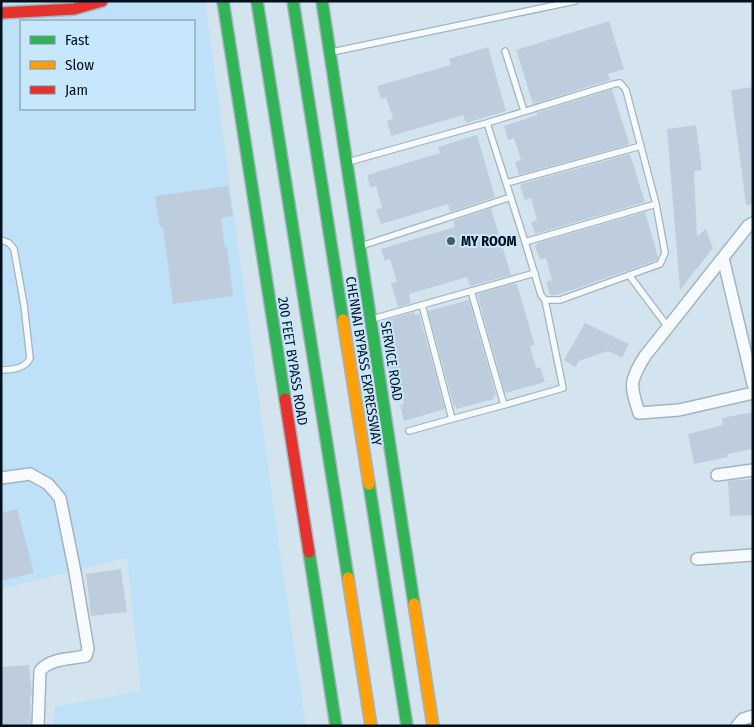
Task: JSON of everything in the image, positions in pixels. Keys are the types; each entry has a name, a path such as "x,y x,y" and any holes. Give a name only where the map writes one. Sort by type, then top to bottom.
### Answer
{"main road":[{"path":"1,13 74,9 102,1"},
{"name":"200 FEET BYPASS ROAD","path":"223,1 336,726"},
{"path":"257,1 370,726"},
{"name":"CHENNAI BYPASS EXPRESSWAY","path":"292,1 407,726"},
{"name":"SERVICE ROAD","path":"322,1 433,726"}],"street":[{"path":"753,223 748,226 645,356 634,374 631,389 639,413 679,410 753,393"},
{"path":"723,258 753,384"},
{"path":"717,475 753,470"},
{"path":"1,478 30,474 48,484 60,498 88,649 86,656 50,663 40,671 38,726"},
{"path":"697,559 753,555"},
{"path":"737,726 743,719 753,716"}],"lane":[{"path":"331,52 575,1"},
{"path":"505,51 524,112"},
{"path":"346,163 620,83 626,90 641,146 656,204 665,253 660,264 560,300 545,300"},
{"path":"409,431 563,388 545,300 541,295 488,123"},
{"path":"507,183 641,146"},
{"path":"359,247 511,197"},
{"path":"525,242 656,204"},
{"path":"1,370 22,367 28,363 30,358 14,249 2,238"},
{"path":"376,318 535,273"},
{"path":"628,275 668,327"},
{"path":"471,291 504,405"},
{"path":"422,305 452,419"}],"shaded area":[{"path":"1,1 205,1 277,533 306,726 53,726 55,707 141,691 127,558 1,589"}],"building":[{"path":"609,21 624,69 608,74 610,80 533,104 516,50"},
{"path":"488,47 506,111 466,123 463,115 391,136 387,121 393,119 386,97 381,99 377,86 451,65 449,59"},
{"path":"753,87 753,204 746,205 731,90"},
{"path":"612,89 629,143 628,145 519,175 515,162 521,160 514,138 508,140 504,126 537,115 536,113"},
{"path":"696,125 702,170 694,171 697,237 706,229 713,248 680,290 667,129"},
{"path":"477,135 495,197 450,212 448,204 381,224 376,210 382,208 376,186 370,187 367,175 440,153 438,147"},
{"path":"630,154 645,202 535,234 531,222 537,220 531,198 525,200 520,186 522,184"},
{"path":"228,186 233,216 221,218 225,248 227,247 233,296 173,304 163,227 160,227 155,196"},
{"path":"491,208 511,275 470,286 467,277 409,294 411,303 398,307 391,283 397,282 390,259 385,261 381,249 455,227 453,221"},
{"path":"645,212 657,260 578,288 550,295 546,282 552,280 546,258 540,260 535,246 538,243"},
{"path":"517,284 534,343 534,345 530,346 536,368 540,367 545,382 505,393 477,294"},
{"path":"469,300 496,395 493,396 494,399 456,409 428,311"},
{"path":"414,312 415,315 419,314 445,409 404,421 400,405 404,404 398,382 393,383 386,356 390,355 381,322"},
{"path":"585,323 629,344 622,358 608,351 579,361 575,367 564,360"},
{"path":"753,412 753,449 727,454 728,457 694,464 688,434 723,425 722,418"},
{"path":"752,479 753,515 730,516 728,481"},
{"path":"17,509 34,573 1,581 1,513"},
{"path":"121,569 127,612 91,616 86,574"},
{"path":"29,665 32,695 30,696 31,726 1,726 1,667"}],"traffic: fast":[{"path":"223,1 285,399"},
{"path":"257,1 348,578"},
{"path":"293,1 343,320"},
{"path":"322,1 414,604"},
{"path":"369,484 407,726"},
{"path":"309,552 336,726"}],"traffic: slow":[{"path":"343,320 369,484"},
{"path":"348,578 371,726"},
{"path":"414,604 433,726"}],"traffic: jam":[{"path":"1,13 74,9 102,1"},
{"path":"285,399 309,552"}],"place":[{"name":"MY ROOM","path":"451,241"}]}
